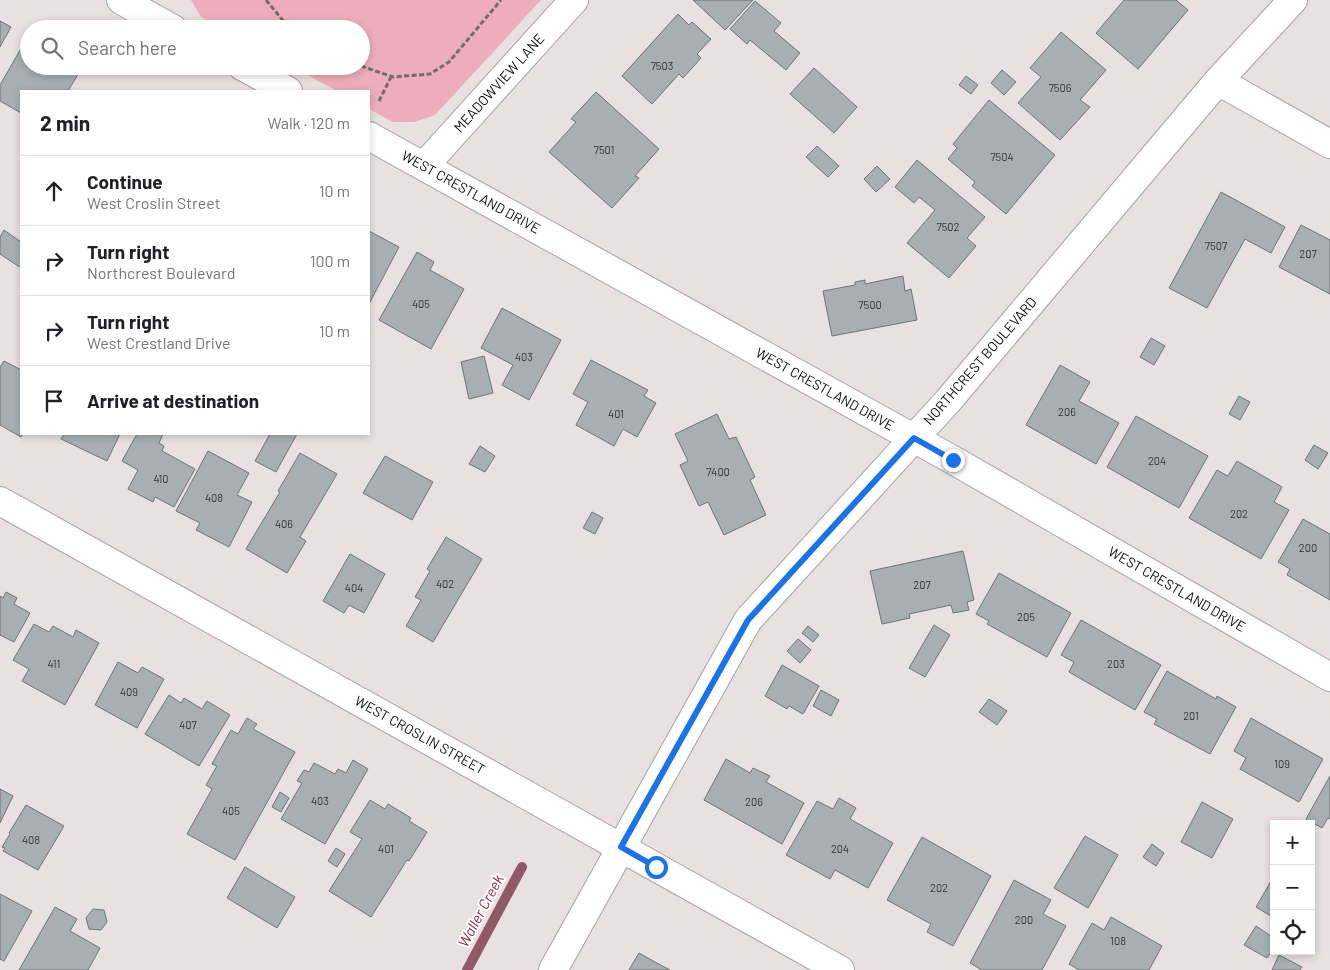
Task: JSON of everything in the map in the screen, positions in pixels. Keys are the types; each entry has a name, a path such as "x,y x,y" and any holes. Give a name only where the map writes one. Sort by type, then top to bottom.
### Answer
{"street":[{"path":"121,0 157,20"},
{"name":"MEADOWVIEW LANE","path":"424,166 574,0"},
{"name":"NORTHCREST BOULEVARD","path":"553,970 748,620 948,401 1218,81 1293,0"},
{"path":"259,75 286,90"},
{"path":"1218,81 1330,144"},
{"name":"WEST CRESTLAND DRIVE","path":"370,137 914,438 1330,677"},
{"name":"WEST CROSLIN STREET","path":"0,502 840,970"}],"path":[{"path":"266,0 283,20"},
{"path":"370,69 391,77 430,74 448,62 500,0"},
{"path":"379,101 391,77"}],"shaded area":[{"path":"191,0 541,0 435,115 415,122 393,122 370,110 370,90 335,90 308,75 370,75 370,20 206,20 201,17"}],"building":[{"path":"693,0 753,0 725,30"},
{"path":"1124,0 1176,0 1188,10 1138,69 1096,33"},
{"path":"755,1 781,23 774,31 800,53 786,70 750,40 747,44 730,29"},
{"path":"678,14 689,25 692,22 711,39 697,54 701,58 683,78 679,74 652,104 622,76"},
{"path":"0,21 11,27 0,47"},
{"path":"1061,32 1106,70 1080,100 1090,107 1060,140 1018,103 1041,77 1030,68"},
{"path":"20,50 20,75 78,75 69,90 20,90 20,112 0,101 0,85"},
{"path":"814,68 857,107 834,133 790,94"},
{"path":"1002,70 1016,82 1004,95 991,83"},
{"path":"966,76 978,85 971,94 959,85"},
{"path":"596,92 659,149 635,176 639,178 612,208 549,152 576,122 571,119"},
{"path":"989,100 1055,155 1006,214 972,186 975,182 948,159 957,148 953,144"},
{"path":"817,146 839,166 828,177 806,157"},
{"path":"917,160 985,217 967,238 976,246 949,278 907,243 935,210 919,197 914,203 895,187"},
{"path":"877,166 890,179 876,192 864,179"},
{"path":"1221,192 1285,227 1271,253 1245,239 1207,308 1169,288"},
{"path":"1301,225 1330,240 1330,294 1279,267"},
{"path":"4,230 20,241 20,267 0,254 0,237"},
{"path":"370,232 399,247 370,302"},
{"path":"417,252 434,262 430,270 464,289 431,349 379,320"},
{"path":"903,276 905,291 911,289 917,320 832,336 823,291 855,285 855,282 865,280 865,284"},
{"path":"502,308 561,340 529,400 502,385 513,365 481,348"},
{"path":"1151,338 1165,346 1154,365 1140,357"},
{"path":"484,356 493,393 469,399 461,362"},
{"path":"591,360 648,390 644,396 656,403 637,437 623,429 614,446 576,425 588,402 573,394"},
{"path":"4,361 20,369 21,437 0,425 0,367"},
{"path":"1060,365 1090,382 1079,401 1119,423 1096,464 1026,425"},
{"path":"1239,396 1250,402 1240,420 1229,414"},
{"path":"717,414 729,439 736,437 755,477 750,480 766,515 724,535 708,502 699,506 680,465 688,461 675,434"},
{"path":"1136,416 1208,456 1179,508 1107,467"},
{"path":"63,435 120,435 107,461 61,439"},
{"path":"136,435 163,435 159,443 164,446 162,451 195,469 174,507 155,497 153,502 128,489 138,470 122,461"},
{"path":"269,435 296,435 276,472 255,461"},
{"path":"1314,445 1328,453 1318,469 1305,460"},
{"path":"480,446 495,456 485,472 469,464"},
{"path":"208,451 249,473 237,495 252,502 229,547 196,530 200,523 176,511"},
{"path":"300,453 337,474 300,537 306,541 287,573 246,549 280,492 278,491"},
{"path":"385,456 433,482 412,520 363,493"},
{"path":"1237,461 1282,487 1274,502 1289,510 1261,559 1189,518 1217,470 1228,476"},
{"path":"592,512 603,518 595,534 583,528"},
{"path":"1303,519 1330,534 1330,600 1287,575 1290,569 1278,562"},
{"path":"446,537 482,559 433,642 406,626 421,600 415,597 430,571 427,569"},
{"path":"963,551 974,600 967,602 969,610 953,613 951,605 909,614 910,618 882,624 870,571"},
{"path":"350,554 385,574 364,613 349,605 344,613 323,601"},
{"path":"999,573 1071,613 1047,657 987,624 989,621 976,614"},
{"path":"6,592 17,598 14,604 30,613 14,642 0,635 0,596 3,598"},
{"path":"1081,620 1161,665 1135,710 1069,672 1074,662 1061,655"},
{"path":"34,624 49,632 53,626 73,637 76,630 99,643 65,705 22,681 29,669 13,660"},
{"path":"934,625 950,635 925,677 909,668"},
{"path":"808,626 819,635 813,642 802,633"},
{"path":"798,639 811,650 800,663 787,651"},
{"path":"118,662 138,673 142,667 164,679 137,728 95,705"},
{"path":"782,665 819,686 803,714 789,706 787,709 765,696"},
{"path":"1167,671 1216,699 1217,696 1236,707 1210,754 1154,724 1157,719 1144,712"},
{"path":"821,690 839,700 831,716 813,706"},
{"path":"169,695 181,703 184,698 202,709 207,701 230,715 199,766 145,734"},
{"path":"989,699 1007,711 997,725 979,712"},
{"path":"247,718 257,724 253,729 295,752 235,860 187,834 212,789 206,785 217,766 212,764 231,730 238,734"},
{"path":"1251,718 1323,759 1299,802 1240,769 1246,758 1234,751"},
{"path":"726,759 750,773 753,768 770,776 766,782 804,803 782,844 704,800"},
{"path":"353,760 368,769 325,844 281,819 302,783 297,781 304,770 309,772 314,763 335,774 338,769 346,773"},
{"path":"1330,776 1330,819 1328,818 1322,828 1315,824 1315,820 1306,819"},
{"path":"0,789 13,796 0,823"},
{"path":"280,792 289,798 281,812 272,807"},
{"path":"839,798 856,808 850,819 893,843 868,888 835,870 830,879 786,855 817,801 833,809"},
{"path":"370,800 385,809 388,804 411,818 409,821 427,832 371,917 329,891 362,839 350,832"},
{"path":"1202,802 1233,819 1212,858 1181,842"},
{"path":"26,805 64,826 38,870 3,851 5,848 2,847"},
{"path":"1085,836 1118,855 1088,908 1054,888"},
{"path":"922,837 991,876 953,946 927,932 931,924 887,900"},
{"path":"1152,844 1164,853 1156,866 1143,857"},
{"path":"336,848 345,854 337,867 328,861"},
{"path":"245,867 295,897 277,928 227,898"},
{"path":"1014,880 1051,900 1043,914 1066,926 1042,970 982,970 970,963"},
{"path":"1270,883 1270,916 1256,907"},
{"path":"0,894 32,911 4,961 0,959"},
{"path":"55,907 77,919 70,931 100,948 88,970 19,970"},
{"path":"93,909 104,910 107,922 101,930 89,929 86,918"},
{"path":"1111,917 1162,946 1149,970 1079,970 1069,964 1092,923 1104,930"},
{"path":"1256,926 1270,935 1270,954 1267,958 1244,945"},
{"path":"639,953 655,962 670,970 629,970"},
{"path":"1279,955 1302,967 1300,970 1272,970"}],"waterway":[{"name":"Waller Creek","path":"467,970 522,867"}],"route":[{"path":"656,867 621,847 748,620 914,438 953,460"}]}
